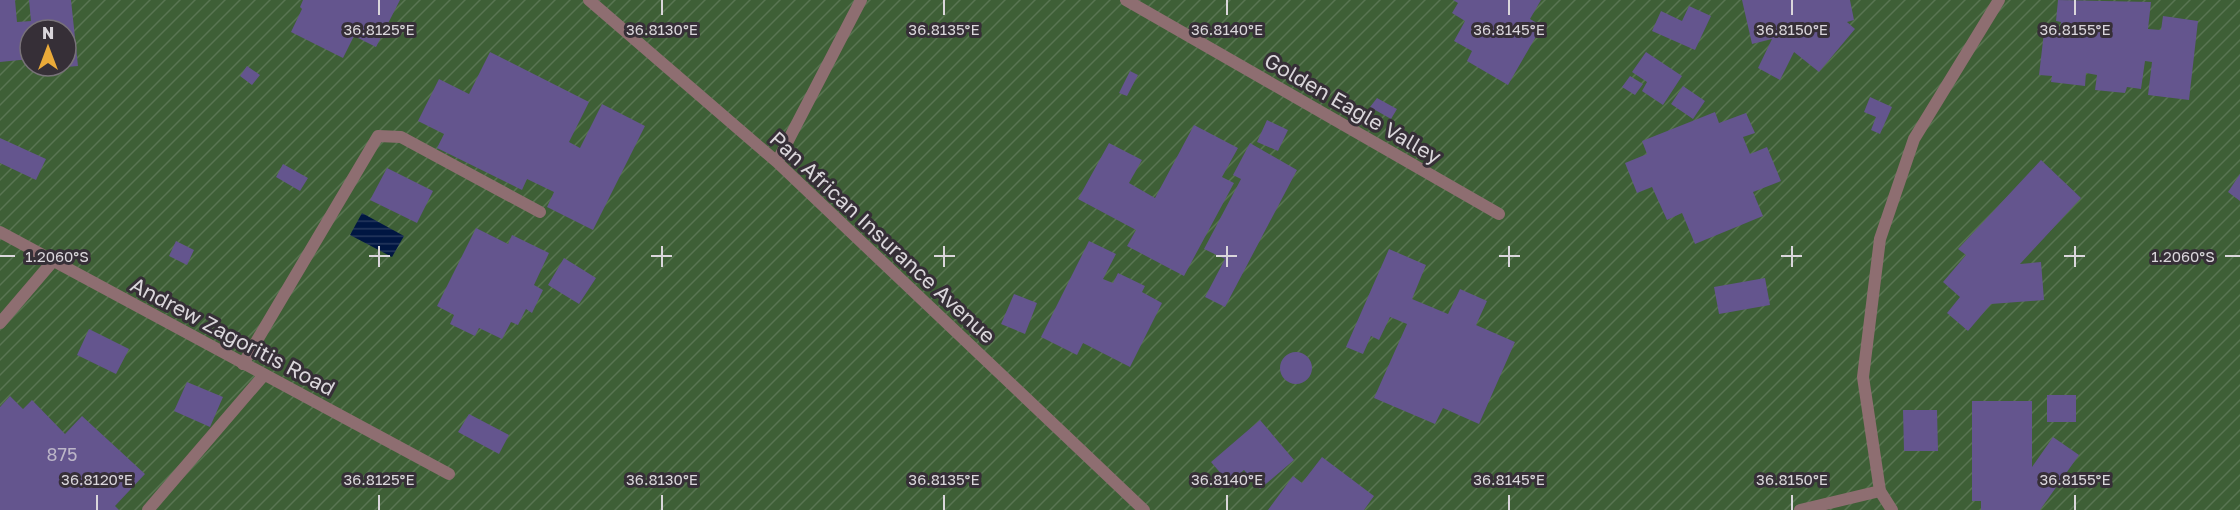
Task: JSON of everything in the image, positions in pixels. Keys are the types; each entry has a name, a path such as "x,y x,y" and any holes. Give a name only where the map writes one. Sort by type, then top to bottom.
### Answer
{"street":[{"name":"Pan African Insurance Avenue","path":"589,0 777,162 1144,510"},
{"path":"777,162 861,0"},
{"name":"Golden Eagle Valley","path":"1126,0 1499,214"},
{"path":"1893,510 1880,491 1863,377 1880,238 1914,139 2000,0"},
{"path":"243,364 378,136 401,137 540,212"},
{"name":"Andrew Zagoritis Road","path":"0,232 449,474"},
{"path":"0,323 53,261"},
{"path":"148,510 263,375"},
{"path":"1800,510 1880,491"}],"green space":[{"path":"0,0 2240,0 2240,510 0,510"}],"water":[{"path":"362,213 404,236 392,257 350,235"}],"building":[{"path":"0,0 15,0 18,22 18,60 0,62"},
{"path":"29,0 71,0 73,18 31,18"},
{"path":"303,0 400,0 376,47 354,36 343,58 291,32 302,9 300,7"},
{"path":"1453,0 1541,0 1530,19 1542,26 1508,85 1467,61 1472,51 1454,41 1465,21 1452,13 1458,3"},
{"path":"1742,0 1850,0 1854,20 1847,22 1855,29 1819,72 1794,52 1780,80 1758,68 1772,39 1752,44"},
{"path":"2058,0 2151,2 2148,29 2161,30 2163,16 2198,21 2189,100 2148,95 2152,62 2145,61 2141,89 2127,87 2125,93 2095,90 2097,75 2086,73 2085,86 2051,82 2052,76 2039,75 2044,32 2060,34 2061,22 2056,21"},
{"path":"1689,6 1711,16 1695,50 1652,31 1661,11 1682,21"},
{"path":"490,52 589,102 569,142 580,148 602,104 645,126 593,230 547,207 554,192 527,179 522,190 437,148 444,134 418,121 439,79 469,94"},
{"path":"1646,52 1682,76 1663,105 1642,91 1647,82 1632,72"},
{"path":"247,66 260,75 252,85 240,76"},
{"path":"1130,71 1138,75 1127,96 1119,93"},
{"path":"1630,76 1643,84 1635,95 1622,87"},
{"path":"1683,86 1705,101 1693,119 1671,104"},
{"path":"1870,97 1892,107 1880,134 1871,130 1876,117 1864,112"},
{"path":"1377,98 1397,109 1391,119 1370,107"},
{"path":"1715,112 1719,123 1746,113 1755,133 1743,137 1750,154 1767,147 1781,181 1753,192 1763,216 1695,244 1682,213 1667,220 1652,187 1637,193 1625,163 1647,154 1642,141"},
{"path":"1267,120 1288,130 1278,151 1257,142"},
{"path":"1194,125 1238,148 1222,177 1234,183 1184,276 1127,246 1136,230 1078,199 1109,143 1142,160 1129,183 1155,198"},
{"path":"0,138 46,159 36,180 0,163"},
{"path":"1250,143 1297,170 1225,307 1205,297 1225,259 1204,249 1241,179 1233,175"},
{"path":"2041,160 2081,198 2020,264 2041,262 2044,300 1991,304 1968,331 1947,313 1960,297 1943,282 1966,255 1958,249"},
{"path":"283,164 308,178 300,191 276,177"},
{"path":"387,168 433,191 417,223 370,200"},
{"path":"2240,174 2240,201 2228,192"},
{"path":"476,228 508,244 512,235 549,253 534,285 543,290 532,313 526,309 518,325 511,322 502,339 479,328 475,336 450,324 454,315 437,306"},
{"path":"176,241 194,250 187,265 169,256"},
{"path":"1089,241 1116,254 1103,279 1113,283 1118,273 1145,286 1142,292 1162,303 1130,367 1083,343 1077,355 1041,337"},
{"path":"1389,249 1426,265 1412,299 1448,314 1460,289 1487,301 1476,325 1515,342 1479,424 1443,408 1435,424 1374,398 1407,324 1390,317 1379,340 1371,336 1363,354 1346,347"},
{"path":"564,258 596,278 579,304 548,285"},
{"path":"1765,278 1770,305 1719,314 1714,287"},
{"path":"1014,294 1037,303 1025,334 1001,324"},
{"path":"89,329 129,349 116,374 77,355"},
{"path":"1296,352 1307,357 1312,368 1307,379 1296,384 1285,379 1280,368 1285,357"},
{"path":"187,382 223,397 210,427 174,411"},
{"path":"2047,395 2076,395 2076,422 2047,422"},
{"path":"10,396 23,409 32,400 65,434 82,416 145,474 115,506 119,510 0,510 0,407"},
{"path":"1972,401 2032,401 2032,467 2053,437 2079,455 2040,510 1981,510 1981,501 1972,501"},
{"path":"1903,410 1937,410 1938,451 1904,451"},
{"path":"469,414 509,435 499,454 458,432"},
{"path":"1260,420 1294,460 1260,489 1244,470 1229,483 1211,462"},
{"path":"1322,457 1374,496 1364,510 1268,510 1293,476 1302,483"}]}
